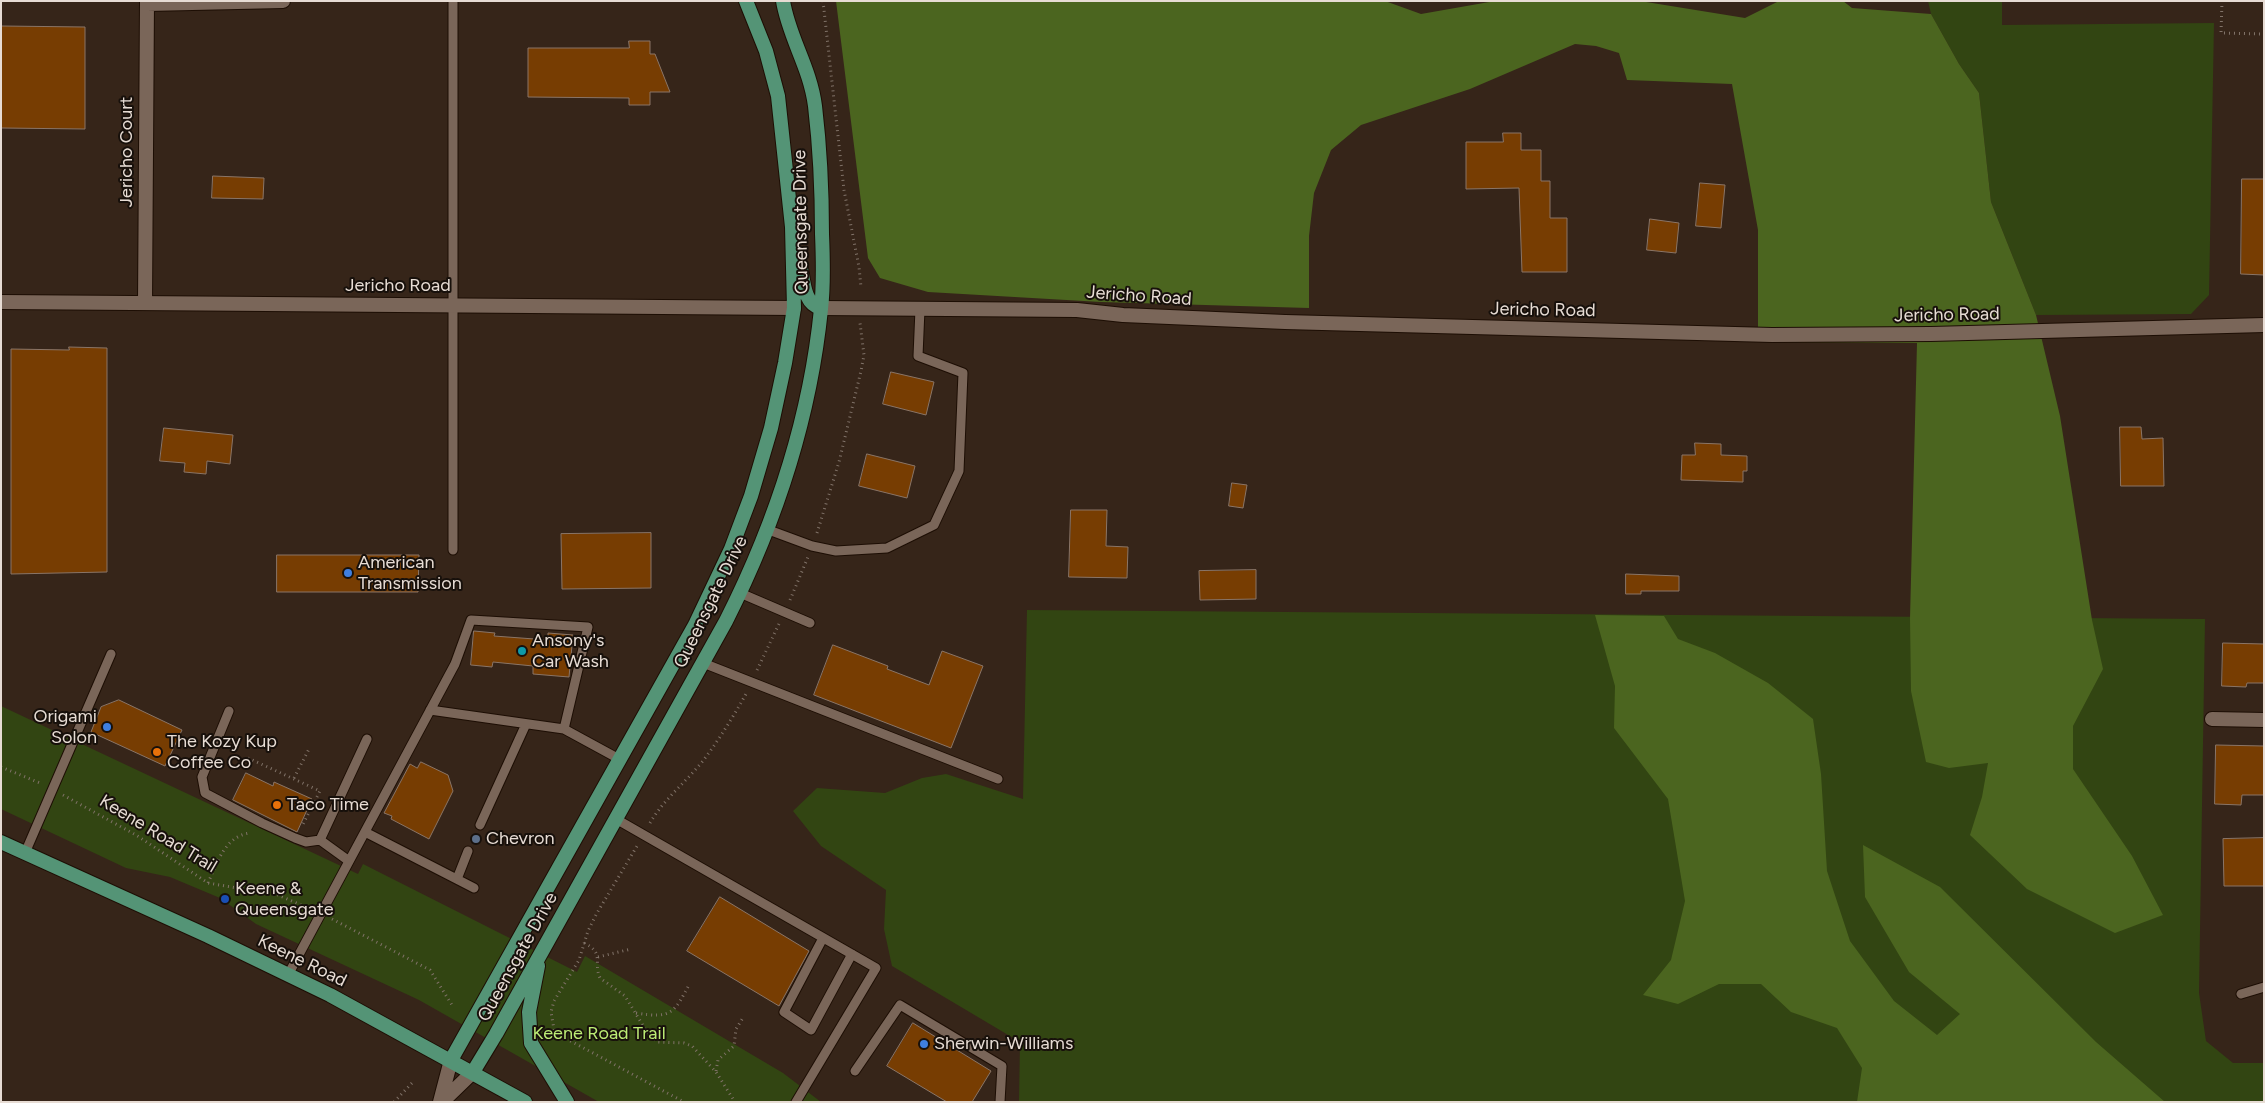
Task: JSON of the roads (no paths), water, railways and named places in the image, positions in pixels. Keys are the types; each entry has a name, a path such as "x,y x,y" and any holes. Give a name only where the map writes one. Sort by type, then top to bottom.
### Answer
{"main road":[{"name":"Queensgate Drive","path":"451,1060 621,760 695,625 731,549 771,428 785,363 794,308 792,227 778,96 766,52 746,1"},
{"name":"Queensgate Drive","path":"472,1072 616,819 740,593 766,529 802,418 822,308 822,211 815,105 809,75 787,20 783,1"},
{"path":"792,227 808,298 814,306 822,308"},
{"name":"Keene Road","path":"1,842 288,975 451,1060 525,1102"},
{"path":"539,956 529,1012 530,1043 567,1102"}],"street":[{"path":"147,3 283,1"},
{"name":"Jericho Court","path":"145,303 147,3"},
{"name":"Jericho Road","path":"1,302 794,308"},
{"name":"Jericho Road","path":"822,308 1076,310 1123,316 1772,336 1961,334 2264,325"},
{"path":"2212,719 2264,720"},
{"name":"Queensgate Drive","path":"441,1102 451,1060"},
{"name":"Queensgate Drive","path":"441,1102 472,1072"}],"lane":[{"path":"453,1 453,550"},
{"path":"766,529 812,546 836,550 888,548 934,525 959,470 963,373 918,356 920,309"},
{"path":"740,593 810,623"},
{"path":"288,975 454,664 471,620 588,627 564,729"},
{"path":"25,853 111,654"},
{"path":"703,663 998,779"},
{"path":"430,710 564,729 621,760"},
{"path":"229,711 202,777 204,792 262,823 300,840 306,842 320,840 349,861"},
{"path":"480,825 526,724"},
{"path":"320,840 367,739"},
{"path":"616,819 876,968 796,1102"},
{"path":"365,832 474,888"},
{"path":"457,879 468,851"},
{"path":"823,938 784,1012 811,1030 852,954"},
{"path":"2241,994 2264,987"},
{"path":"855,1071 900,1005 1002,1066 1000,1102"}],"place":[{"name":"American Transmission","path":"348,573"},
{"name":"Ansony's Car Wash","path":"522,651"},
{"name":"Origami Solon","path":"107,727"},
{"name":"The Kozy Kup Coffee Co","path":"157,752"},
{"name":"Taco Time","path":"277,805"},
{"name":"Chevron","path":"476,839"},
{"name":"Keene & Queensgate","path":"225,899"},
{"name":"Sherwin-Williams","path":"924,1044"}],"park label":[{"name":"Keene Road Trail","path":"599,1034"}]}
